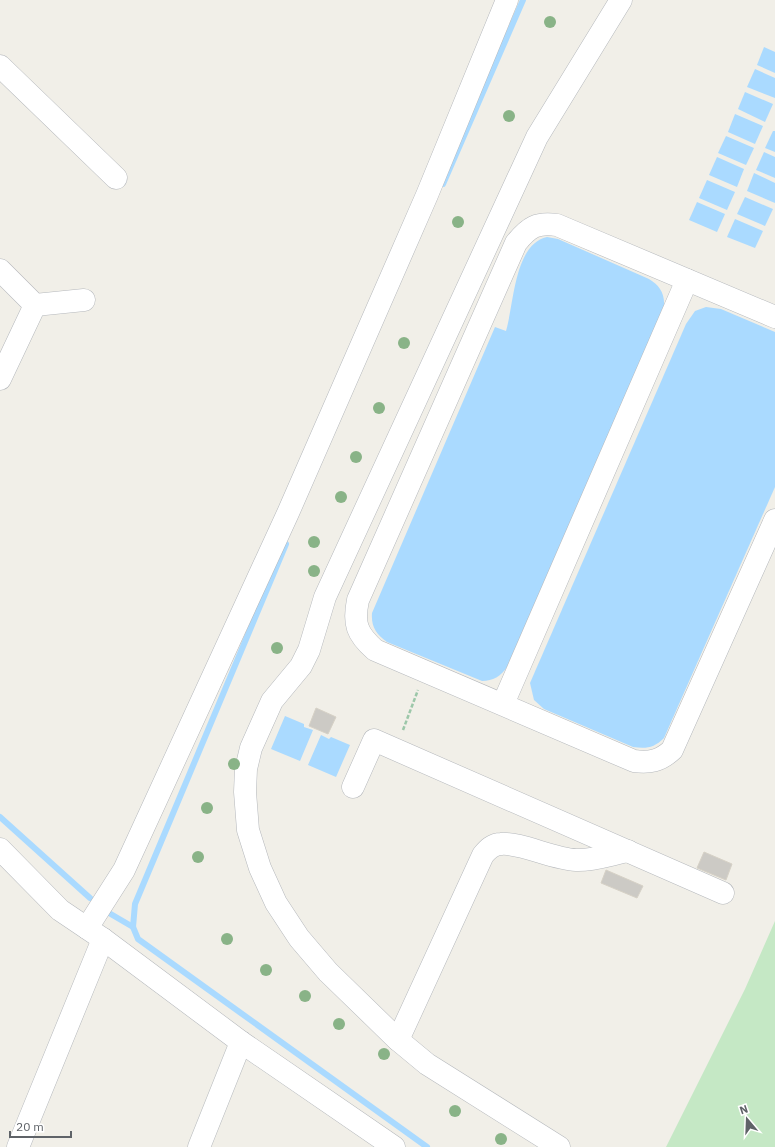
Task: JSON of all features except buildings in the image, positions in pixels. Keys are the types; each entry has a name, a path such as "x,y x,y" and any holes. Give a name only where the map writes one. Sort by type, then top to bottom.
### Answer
{"street":[{"path":"18,1147 95,934 288,513 427,195 507,0"},
{"path":"559,1147 427,1064 398,1040 328,972 299,938 276,903 260,868 248,830 245,792 246,769 251,748 272,701 304,660 325,597 537,137 621,0"},
{"path":"0,66 116,178"},
{"path":"503,213 534,226"},
{"path":"774,315 557,225 546,223 534,226 525,232 516,243 358,600 355,614 357,628 364,641 376,650 634,761 655,761 664,757 672,750 775,520"},
{"path":"0,270 35,305"},
{"path":"503,704 687,280"},
{"path":"35,305 84,300"},
{"path":"0,379 35,305"},
{"path":"353,787 374,740 723,893"},
{"path":"398,1040 487,849 494,845 508,844 564,859 578,861 628,851"},
{"path":"0,849 60,910 95,934 241,1042 394,1147"},
{"path":"198,1147 241,1042"}],"path":[{"path":"395,749 426,671"}],"green space":[{"path":"775,921 775,1147 666,1147 745,989"}],"water":[{"path":"764,47 775,52 775,73 757,65"},
{"path":"755,69 775,78 775,98 747,87"},
{"path":"745,92 773,104 765,122 738,109"},
{"path":"735,114 763,126 755,144 728,132"},
{"path":"773,131 775,131 775,152 765,148"},
{"path":"726,136 754,148 746,165 718,153"},
{"path":"764,152 775,157 775,178 756,170"},
{"path":"717,157 744,169 737,187 709,175"},
{"path":"754,173 775,183 775,203 747,191"},
{"path":"707,180 735,192 727,210 699,198"},
{"path":"745,197 773,209 765,226 737,214"},
{"path":"697,202 725,214 717,232 689,220"},
{"path":"735,219 763,231 755,248 727,237"},
{"path":"547,237 558,239 649,279 661,290 664,306 507,667 496,677 490,680 482,681 387,642 375,630 372,622 372,613 495,327 506,331 517,277 522,263 528,251 536,242"},
{"path":"706,307 721,309 775,332 775,487 664,738 657,744 650,747 633,747 544,709 534,700 530,683 686,324 695,311"},
{"path":"285,716 304,724 304,727 313,730 300,761 271,749"},
{"path":"321,735 329,739 331,737 350,745 336,777 308,765"}],"waterway":[{"path":"443,184 523,0"},
{"path":"286,544 135,904 133,927 138,939 427,1147"},
{"path":"0,817 90,898"},
{"path":"109,913 133,927"}]}
